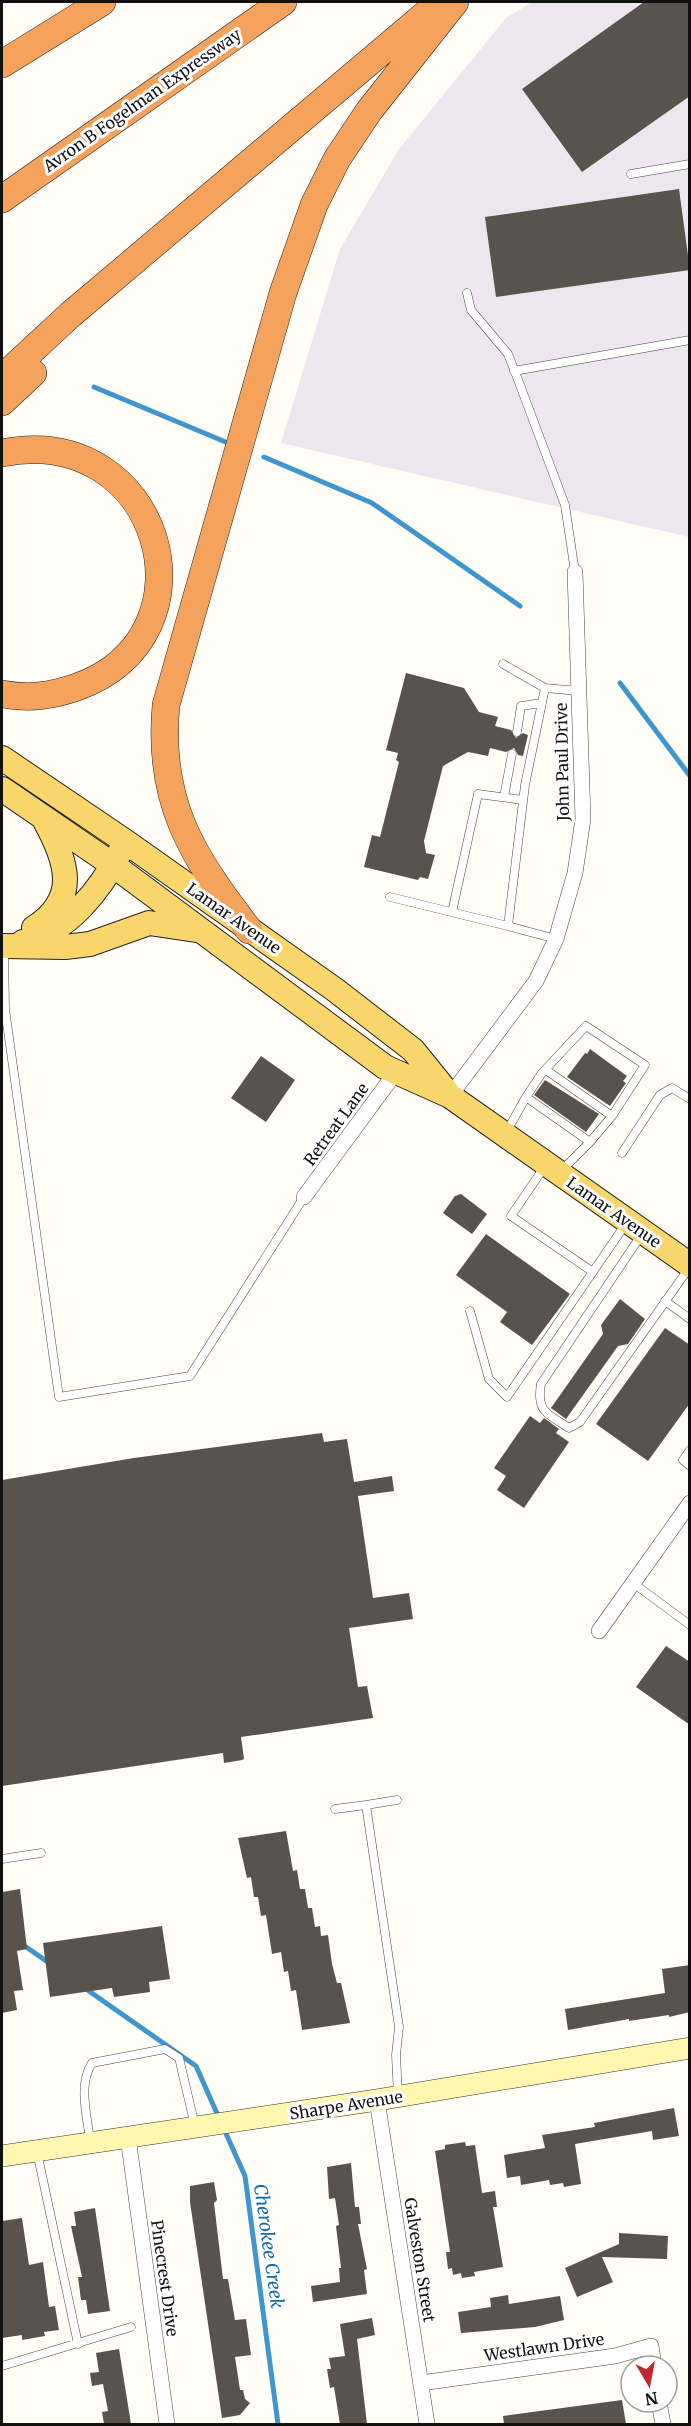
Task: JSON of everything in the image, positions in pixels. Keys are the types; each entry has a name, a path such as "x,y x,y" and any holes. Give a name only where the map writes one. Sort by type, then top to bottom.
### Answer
{"highway":[{"path":"2,64 102,2"},
{"name":"Avron B Fogelman Expressway","path":"2,199 283,2"},
{"path":"2,378 70,315 440,2"},
{"path":"249,930 205,867 177,814 167,779 164,754 166,705 283,293 314,205 337,159 369,111 455,2"},
{"path":"2,402 184,236 348,80"},
{"path":"2,453 24,450 63,452 83,458 105,470 125,487 141,508 152,530 158,567 151,617 143,636 127,657 109,672 88,683 46,697 2,694"}],"main road":[{"name":"Lamar Avenue","path":"2,758 126,842 413,1050 450,1096"},
{"name":"Lamar Avenue","path":"2,789 113,866 385,1067 450,1096 690,1266"},
{"path":"3,946 50,917 62,900 66,882 64,866 58,845 44,818"},
{"path":"3,946 32,940 65,922 113,866 126,842"},
{"path":"3,946 65,947 90,944 149,923 202,932"}],"street":[{"name":"John Paul Drive","path":"450,1096 536,981 556,939 575,873 582,819 575,572"},
{"name":"Retreat Lane","path":"304,1197 396,1072"},
{"path":"599,1630 690,1503"},
{"name":"Sharpe Avenue","path":"2,2156 388,2099 690,2048"},
{"name":"Galveston Street","path":"388,2099 427,2424"},
{"name":"Pinecrest Drive","path":"128,2137 167,2424"},
{"name":"Westlawn Drive","path":"421,2383 615,2355 651,2346 652,2354"}],"lane":[{"path":"631,174 690,164"},
{"path":"468,293 471,310 508,354 565,505 575,572"},
{"path":"514,371 690,340"},
{"path":"503,664 545,688 579,691"},
{"path":"508,926 523,800 545,688"},
{"path":"517,732 521,706 542,703"},
{"path":"504,797 512,754"},
{"path":"452,912 478,794 523,800"},
{"path":"390,897 556,939"},
{"path":"3,946 5,1009 59,1397 190,1376 304,1197"},
{"path":"505,1135 526,1097 546,1070 586,1026 645,1065 612,1116 590,1142 553,1168 511,1216 593,1272"},
{"path":"546,1070 566,1090 612,1116"},
{"path":"622,1153 660,1095 672,1088 690,1099"},
{"path":"526,1097 572,1125 590,1142"},
{"path":"470,1311 489,1379 507,1397 593,1272 636,1227"},
{"path":"636,1227 541,1383 538,1400 543,1410 569,1428 580,1422 690,1266"},
{"path":"665,1301 690,1319"},
{"path":"690,1450 683,1460 690,1466"},
{"path":"633,1583 690,1625"},
{"path":"335,1809 397,1800"},
{"path":"366,1805 399,2027 388,2099"},
{"path":"2,1859 41,1853"},
{"path":"90,2143 85,2101 86,2073 92,2063 165,2049 178,2058 203,2126"},
{"path":"37,2151 78,2344"},
{"path":"2,2366 131,2327"}],"shaded area":[{"path":"532,2 689,2 689,537 281,443 340,249 399,149 506,18"}],"building":[{"path":"644,2 690,2 690,96 582,172 522,89"},
{"path":"679,189 690,270 496,297 485,217"},
{"path":"406,673 464,688 479,712 498,717 495,726 511,730 516,738 523,733 528,735 523,756 518,755 514,748 506,752 490,748 488,756 468,752 443,766 424,841 426,853 435,855 428,879 420,877 418,880 364,867 372,835 380,837 399,762 396,760 398,753 386,750"},
{"path":"590,1049 627,1076 623,1081 626,1083 610,1106 567,1077"},
{"path":"261,1056 295,1080 266,1122 231,1098"},
{"path":"545,1080 599,1114 586,1132 534,1095"},
{"path":"461,1194 487,1214 472,1234 443,1213 455,1196"},
{"path":"486,1234 570,1294 532,1345 500,1322 507,1312 456,1275"},
{"path":"620,1299 645,1319 628,1344 618,1346 566,1419 551,1408 603,1334 601,1325"},
{"path":"665,1328 690,1345 690,1403 648,1461 596,1424"},
{"path":"530,1416 540,1423 544,1418 559,1429 556,1433 569,1442 524,1508 497,1490 506,1476 494,1468"},
{"path":"322,1433 324,1442 347,1439 354,1482 392,1476 394,1491 358,1496 373,1598 409,1593 413,1619 349,1628 358,1687 367,1686 373,1718 241,1737 244,1759 242,1760 224,1763 223,1753 2,1786 2,1480 134,1458"},
{"path":"666,1646 690,1662 690,1725 636,1687"},
{"path":"286,1831 293,1871 297,1870 300,1889 305,1889 308,1908 312,1908 315,1927 320,1926 321,1936 328,1935 332,1964 337,1983 341,1983 350,2023 302,2030 296,1990 291,1991 288,1971 284,1972 281,1952 272,1954 266,1915 261,1916 258,1897 254,1897 251,1877 247,1878 238,1838"},
{"path":"20,1889 27,1949 17,1951 23,1990 14,1991 17,2010 2,2013 2,1892"},
{"path":"162,1926 170,1979 149,1982 150,1992 114,1997 112,1988 50,1997 43,1943"},
{"path":"690,1965 690,2012 669,2017 669,2015 629,2021 629,2019 568,2030 565,2009 665,1993 662,1969"},
{"path":"674,2108 679,2136 653,2140 652,2131 575,2144 581,2184 564,2187 563,2183 550,2185 549,2180 521,2185 520,2176 507,2178 504,2155 545,2148 542,2135 595,2127 594,2123"},
{"path":"465,2142 466,2146 475,2145 482,2193 495,2191 497,2207 493,2207 503,2267 474,2272 475,2276 462,2278 461,2273 453,2275 452,2268 448,2269 446,2252 450,2252 435,2151 445,2149 445,2145"},
{"path":"351,2163 355,2207 359,2207 361,2224 358,2224 367,2269 364,2270 367,2294 313,2302 311,2286 340,2282 339,2268 341,2268 336,2226 339,2225 335,2198 329,2199 327,2167"},
{"path":"214,2182 217,2200 214,2203 223,2279 228,2279 235,2320 246,2319 251,2355 235,2357 240,2390 243,2390 245,2399 250,2403 240,2415 222,2418 190,2202 190,2186"},
{"path":"95,2208 110,2311 88,2314 86,2300 81,2300 78,2277 82,2277 71,2226 76,2226 74,2212"},
{"path":"22,2218 29,2265 43,2262 49,2307 55,2306 59,2330 44,2332 45,2336 22,2340 22,2335 2,2338 2,2221"},
{"path":"619,2233 668,2236 667,2259 602,2257 613,2282 577,2297 565,2268 619,2244"},
{"path":"508,2295 509,2304 560,2296 564,2320 535,2327 461,2333 458,2312 491,2307 490,2298"},
{"path":"372,2318 375,2335 357,2339 367,2424 340,2424 334,2387 330,2388 327,2369 331,2369 329,2358 345,2356 340,2324"},
{"path":"119,2349 131,2424 104,2424 102,2412 108,2411 103,2384 92,2386 90,2373 99,2372 96,2353"},
{"path":"619,2400 619,2414 624,2414 626,2424 504,2424 503,2416"}],"waterway":[{"path":"94,387 228,443"},
{"path":"264,457 372,503 520,606"},
{"path":"620,683 690,776"},
{"name":"Cherokee Creek","path":"22,1944 49,1963"},
{"name":"Cherokee Creek","path":"86,1989 196,2066 219,2118"},
{"name":"Cherokee Creek","path":"223,2127 245,2176 278,2424"}]}
